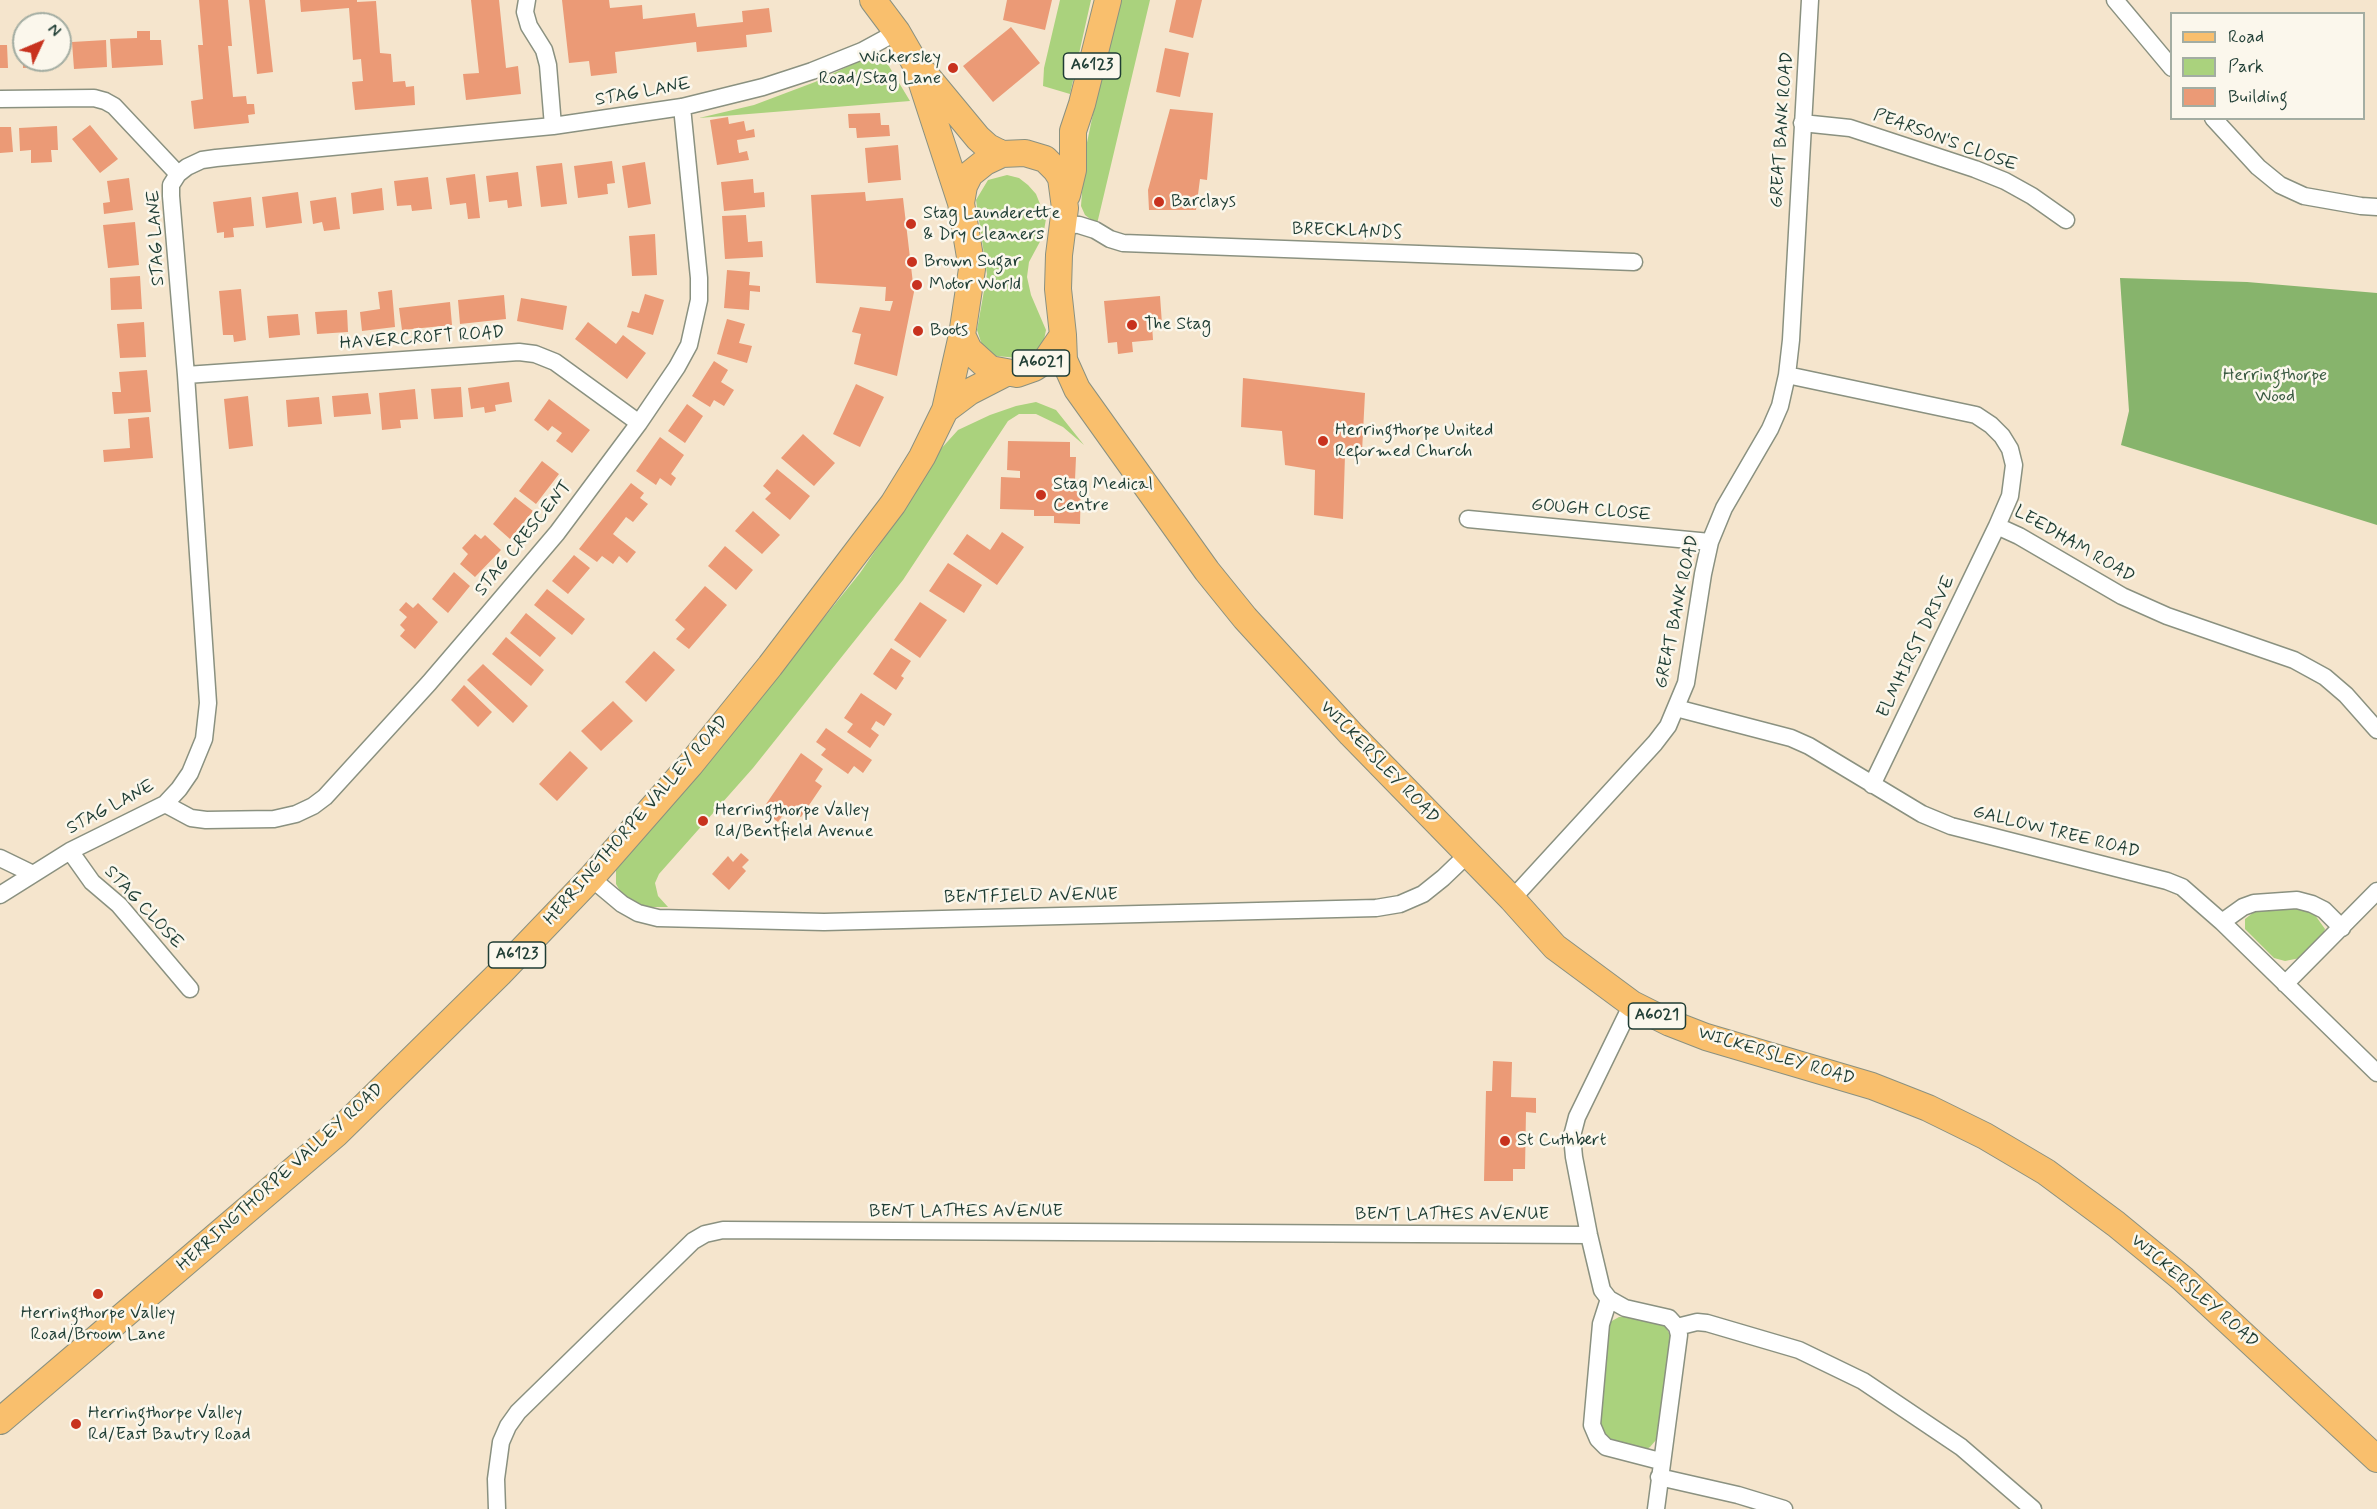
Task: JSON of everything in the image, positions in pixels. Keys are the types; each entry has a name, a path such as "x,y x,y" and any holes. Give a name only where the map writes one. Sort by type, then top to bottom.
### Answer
{"main road":[{"name":"A6021","path":"873,0 897,32 916,65 961,203 972,269 962,335 969,350 990,369 1045,377 1077,389"},
{"name":"A6123","path":"1064,216 1073,170 1073,131 1108,0"},
{"name":"A6021","path":"916,65 988,147 1044,159 1061,178 1064,216 1058,289 1063,335 1046,360 1034,368 1011,373"},
{"path":"1013,153 1073,131"},
{"name":"A6021","path":"961,203 964,186 970,174 985,162 1013,153"},
{"name":"HERRINGTHORPE VALLEY ROAD","path":"0,1421 337,1133 498,974 591,878 690,765 852,561 893,504 922,457 945,410 962,335"},
{"name":"WICKERSLEY ROAD","path":"1063,335 1064,360 1077,389 1207,570 1245,618 1351,734 1512,899 1555,947 1632,1004 1670,1023 1706,1037 1872,1086 1928,1108 1985,1136 2046,1172 2116,1224 2183,1279 2377,1459"},
{"name":"HERRINGTHORPE VALLEY ROAD","path":"945,410 969,392 1011,373"}],"street":[{"path":"527,0 525,12 529,26 544,50 548,65 553,126"},
{"name":"GREAT BANK ROAD","path":"1512,899 1668,726 1686,683 1710,542 1724,508 1770,429 1780,406 1787,375 1791,340 1810,0"},
{"path":"2115,0 2170,66"},
{"name":"STAG LANE","path":"0,895 70,851 165,804 179,789 197,759 204,739 208,704 186,375 171,196 171,185 178,174 187,166 216,158 553,126 682,107 763,87 812,71 862,51 897,32"},
{"path":"0,99 94,98 105,100 114,106 178,174"},
{"name":"STAG CRESCENT","path":"165,804 191,818 206,820 274,819 296,814 325,797 421,692 557,533 639,423 689,345 699,300 699,278 682,107"},
{"path":"2215,120 2258,167 2280,184 2304,195 2361,207 2377,207"},
{"name":"PEARSON'S CLOSE","path":"1802,123 1850,128 1957,163 2005,181 2032,196 2066,220"},
{"name":"BRECKLANDS","path":"1064,216 1078,225 1123,243 1634,262"},
{"name":"HAVERCROFT ROAD","path":"186,375 519,352 535,354 555,362 639,423"},
{"name":"LEEDHAM ROAD","path":"1787,375 1976,415 2002,436 2010,449 2014,465 2010,496 1997,526 2019,536 2122,596 2166,616 2294,660 2325,677 2346,695 2377,730"},
{"name":"GOUGH CLOSE","path":"1468,519 1710,542"},
{"name":"ELMHIRST DRIVE","path":"1872,785 1997,526"},
{"name":"GALLOW TREE ROAD","path":"1676,708 1791,738 1809,746 1922,814 1951,826 2182,886 2377,1073"},
{"name":"STAG CLOSE","path":"70,851 92,882 119,905 190,989"},
{"name":"BENTFIELD AVENUE","path":"591,878 622,904 638,913 658,918 824,922 1376,908 1400,904 1423,894 1467,855"},
{"path":"0,858 33,874"},
{"path":"2285,984 2377,891"},
{"path":"2222,922 2254,903 2297,900 2324,910 2342,928"},
{"path":"1632,1004 1577,1118 1572,1136 1589,1235 1602,1290 1609,1299 1624,1308 1669,1318 1677,1327 1679,1343 1656,1509"},
{"name":"BENT LATHES AVENUE","path":"497,1509 496,1479 501,1442 518,1412 693,1241 705,1234 735,1230 1589,1235"},
{"path":"1609,1299 1601,1324 1592,1425 1598,1439 1606,1448 1660,1469 1784,1509"},
{"path":"1677,1327 1697,1322 1707,1323 1799,1350 1863,1381 1961,1447 2033,1509"}],"green space":[{"path":"1060,0 1091,0 1070,94 1043,86 1044,68"},
{"path":"1117,0 1150,0 1097,224 1085,215 1081,206 1085,152"},
{"path":"881,53 910,101 699,118 754,105 815,82 874,54"},
{"path":"1007,175 1019,178 1036,194 1046,219 1043,236 1029,262 1027,277 1031,295 1046,330 1039,348 1019,358 996,356 984,351 977,330 987,274 976,200 988,180"},
{"name":"Herringthorpe Wood","path":"2120,278 2247,282 2377,293 2377,525 2121,445 2129,411"},
{"path":"1036,402 1056,410 1084,445 1063,427 1036,414 1019,414 1008,421 903,580 753,768 659,874 655,883 658,896 668,907 643,907 623,896 616,884 616,870 711,758 860,573 939,451 958,430 990,415"},
{"path":"2290,906 2306,908 2315,915 2325,929 2323,935 2300,958 2285,961 2274,958 2245,929 2245,919 2258,909"},
{"path":"1619,1317 1665,1326 1673,1340 1656,1440 1645,1450 1610,1441 1600,1427 1606,1330 1610,1322"}],"building":[{"path":"199,0 228,0 232,46 228,46 233,97 246,96 247,104 254,104 255,114 248,115 249,123 194,129 191,101 203,99 198,45 203,45"},
{"path":"249,0 265,0 273,72 257,74"},
{"path":"300,0 376,1 380,53 391,54 393,82 405,81 406,87 414,86 415,105 355,110 352,82 363,81 361,59 353,60 349,8 301,12"},
{"path":"471,0 499,0 506,68 518,66 521,94 466,100 463,74 479,73"},
{"path":"562,0 609,0 610,8 642,5 643,19 695,13 697,27 743,22 742,11 769,8 772,32 746,35 747,47 697,52 696,42 615,52 617,73 591,76 589,61 569,63"},
{"path":"1007,0 1052,0 1045,30 1003,20"},
{"path":"1176,0 1202,0 1193,38 1169,32"},
{"path":"1011,27 1040,63 993,102 963,66"},
{"path":"137,31 150,31 150,40 161,40 163,65 112,68 110,39 137,38"},
{"path":"106,40 107,67 74,69 72,42"},
{"path":"0,45 7,45 8,68 0,68"},
{"path":"1165,48 1189,53 1180,97 1156,92"},
{"path":"1170,109 1213,113 1207,180 1200,179 1196,210 1149,210 1148,190"},
{"path":"880,113 881,125 889,125 890,136 857,138 856,128 849,128 848,114"},
{"path":"728,117 729,124 744,121 746,131 754,129 755,137 737,140 739,153 747,151 749,160 717,165 710,120"},
{"path":"90,125 118,159 100,173 72,139"},
{"path":"57,126 58,150 51,150 52,162 31,163 31,150 20,151 19,128"},
{"path":"0,127 11,127 13,152 0,153"},
{"path":"898,145 901,180 868,183 865,148"},
{"path":"612,161 615,183 607,184 608,194 578,198 574,166"},
{"path":"645,162 651,204 628,208 622,166"},
{"path":"562,163 567,204 541,207 536,166"},
{"path":"518,172 522,206 508,208 507,200 489,202 486,176"},
{"path":"475,174 480,218 468,219 466,203 450,205 446,178"},
{"path":"428,177 432,209 412,211 411,205 397,206 394,181"},
{"path":"129,178 133,210 104,214 103,203 110,202 107,181"},
{"path":"753,179 754,193 764,192 765,207 724,211 721,182"},
{"path":"382,188 384,210 353,214 351,193"},
{"path":"298,192 302,223 266,228 262,197"},
{"path":"865,192 866,201 903,198 914,292 897,376 854,364 861,334 852,332 860,307 890,311 893,301 885,301 886,287 816,283 811,195"},
{"path":"251,197 254,226 233,228 234,237 224,238 224,232 217,233 213,202"},
{"path":"336,197 340,229 324,231 322,222 313,224 310,201"},
{"path":"746,215 748,242 762,241 763,257 725,259 722,216"},
{"path":"135,222 139,265 108,268 103,225"},
{"path":"655,234 657,275 632,276 629,236"},
{"path":"727,270 750,272 749,285 760,286 760,292 750,291 749,310 724,308"},
{"path":"140,276 142,309 111,310 110,278"},
{"path":"241,289 246,340 234,342 233,335 223,335 219,291"},
{"path":"392,290 395,327 362,331 360,312 380,309 378,292"},
{"path":"645,294 664,300 653,335 627,327 632,311 639,313"},
{"path":"504,295 506,319 460,324 458,300"},
{"name":"The Stag","path":"1160,296 1162,324 1152,325 1153,340 1132,342 1133,352 1118,354 1117,342 1108,343 1104,301"},
{"path":"521,298 567,306 563,330 517,321"},
{"path":"450,302 452,325 402,330 399,308"},
{"path":"347,310 348,332 317,334 315,312"},
{"path":"298,314 300,335 269,338 267,316"},
{"path":"727,319 745,324 739,343 752,346 747,363 717,354"},
{"path":"144,322 146,357 120,358 117,324"},
{"path":"588,322 616,344 623,335 646,353 627,379 575,339"},
{"path":"714,361 728,370 721,382 734,390 724,406 714,400 710,407 692,396"},
{"path":"147,370 151,412 114,414 112,392 121,392 119,372"},
{"name":"Herringthorpe United Reformed Church","path":"1243,378 1365,393 1362,452 1345,455 1343,519 1314,515 1315,470 1285,465 1282,431 1241,427"},
{"path":"509,382 512,402 495,405 496,411 485,413 484,407 471,409 468,388"},
{"path":"856,384 884,397 860,447 833,434"},
{"path":"461,387 463,417 434,419 431,389"},
{"path":"415,389 418,419 400,420 401,428 382,430 379,393"},
{"path":"368,393 371,414 334,417 332,396"},
{"path":"248,396 253,446 229,449 224,399"},
{"path":"319,397 322,424 288,427 286,400"},
{"path":"549,399 590,430 572,453 556,441 562,433 552,426 548,431 534,420"},
{"path":"687,404 703,416 685,443 668,431"},
{"path":"149,417 153,458 104,462 103,450 130,448 128,419"},
{"path":"803,434 835,463 814,486 781,458"},
{"path":"660,437 684,455 671,474 676,478 671,486 660,478 656,485 636,471"},
{"name":"Stag Medical Centre","path":"1008,441 1070,442 1070,457 1076,457 1075,480 1081,480 1080,524 1054,523 1054,516 1034,516 1034,510 1000,509 1001,477 1020,478 1020,471 1007,470"},
{"path":"542,461 559,474 536,504 519,491"},
{"path":"777,469 810,496 790,520 765,499 771,493 763,486"},
{"path":"631,483 644,493 640,498 648,504 633,522 626,517 613,534 636,552 627,563 619,556 613,564 602,556 597,562 579,549"},
{"path":"515,497 533,511 510,539 493,524"},
{"path":"753,511 780,535 762,554 735,531"},
{"path":"1002,532 1024,547 997,585 953,554 967,534 990,550"},
{"path":"475,534 481,539 485,535 501,550 475,577 460,564 468,554 462,548"},
{"path":"725,546 753,570 736,590 708,566"},
{"path":"574,555 590,568 568,594 552,581"},
{"path":"948,563 982,585 964,613 929,591"},
{"path":"454,572 470,586 448,613 432,599"},
{"path":"705,586 727,605 689,649 676,639 685,629 675,620"},
{"path":"547,589 585,619 572,635 534,605"},
{"path":"406,602 413,608 418,603 438,622 415,649 400,636 405,630 400,625 407,617 399,610"},
{"path":"920,602 947,620 920,658 894,640"},
{"path":"526,613 556,638 540,657 510,633"},
{"path":"506,637 544,670 531,686 492,654"},
{"path":"891,648 911,661 901,676 904,678 896,690 873,674"},
{"path":"654,651 675,670 646,702 625,682"},
{"path":"483,664 528,706 513,723 467,680"},
{"path":"464,685 492,712 478,727 451,700"},
{"path":"861,693 892,714 884,726 876,721 871,729 879,735 870,748 847,732 853,724 844,718"},
{"path":"613,701 633,721 601,751 581,731"},
{"path":"826,728 872,760 863,773 854,766 848,774 821,755 826,749 816,742"},
{"path":"570,751 588,768 557,801 539,784"},
{"path":"801,753 823,769 815,781 822,786 801,817 788,808 778,822 762,810"},
{"path":"741,853 749,860 742,867 746,871 729,890 712,874 728,856 733,862"},
{"name":"St Cuthbert","path":"1493,1061 1512,1062 1511,1097 1536,1098 1536,1113 1526,1112 1525,1169 1513,1169 1513,1181 1484,1181 1486,1091 1492,1091"}],"place":[{"name":"Wickersley Road/Stag Lane","path":"953,68"},
{"name":"Barclays","path":"1159,202"},
{"name":"Stag Launderette & Dry Cleaners","path":"911,224"},
{"name":"Brown Sugar","path":"912,262"},
{"name":"Motor World","path":"917,285"},
{"name":"The Stag","path":"1132,325"},
{"name":"Boots","path":"918,331"},
{"name":"Herringthorpe United Reformed Church","path":"1323,441"},
{"name":"Stag Medical Centre","path":"1041,495"},
{"name":"Herringthorpe Valley Rd/Bentfield Avenue","path":"703,821"},
{"name":"St Cuthbert","path":"1505,1141"},
{"name":"Herringthorpe Valley Road/Broom Lane","path":"98,1294"},
{"name":"Herringthorpe Valley Rd/East Bawtry Road","path":"76,1424"}]}
